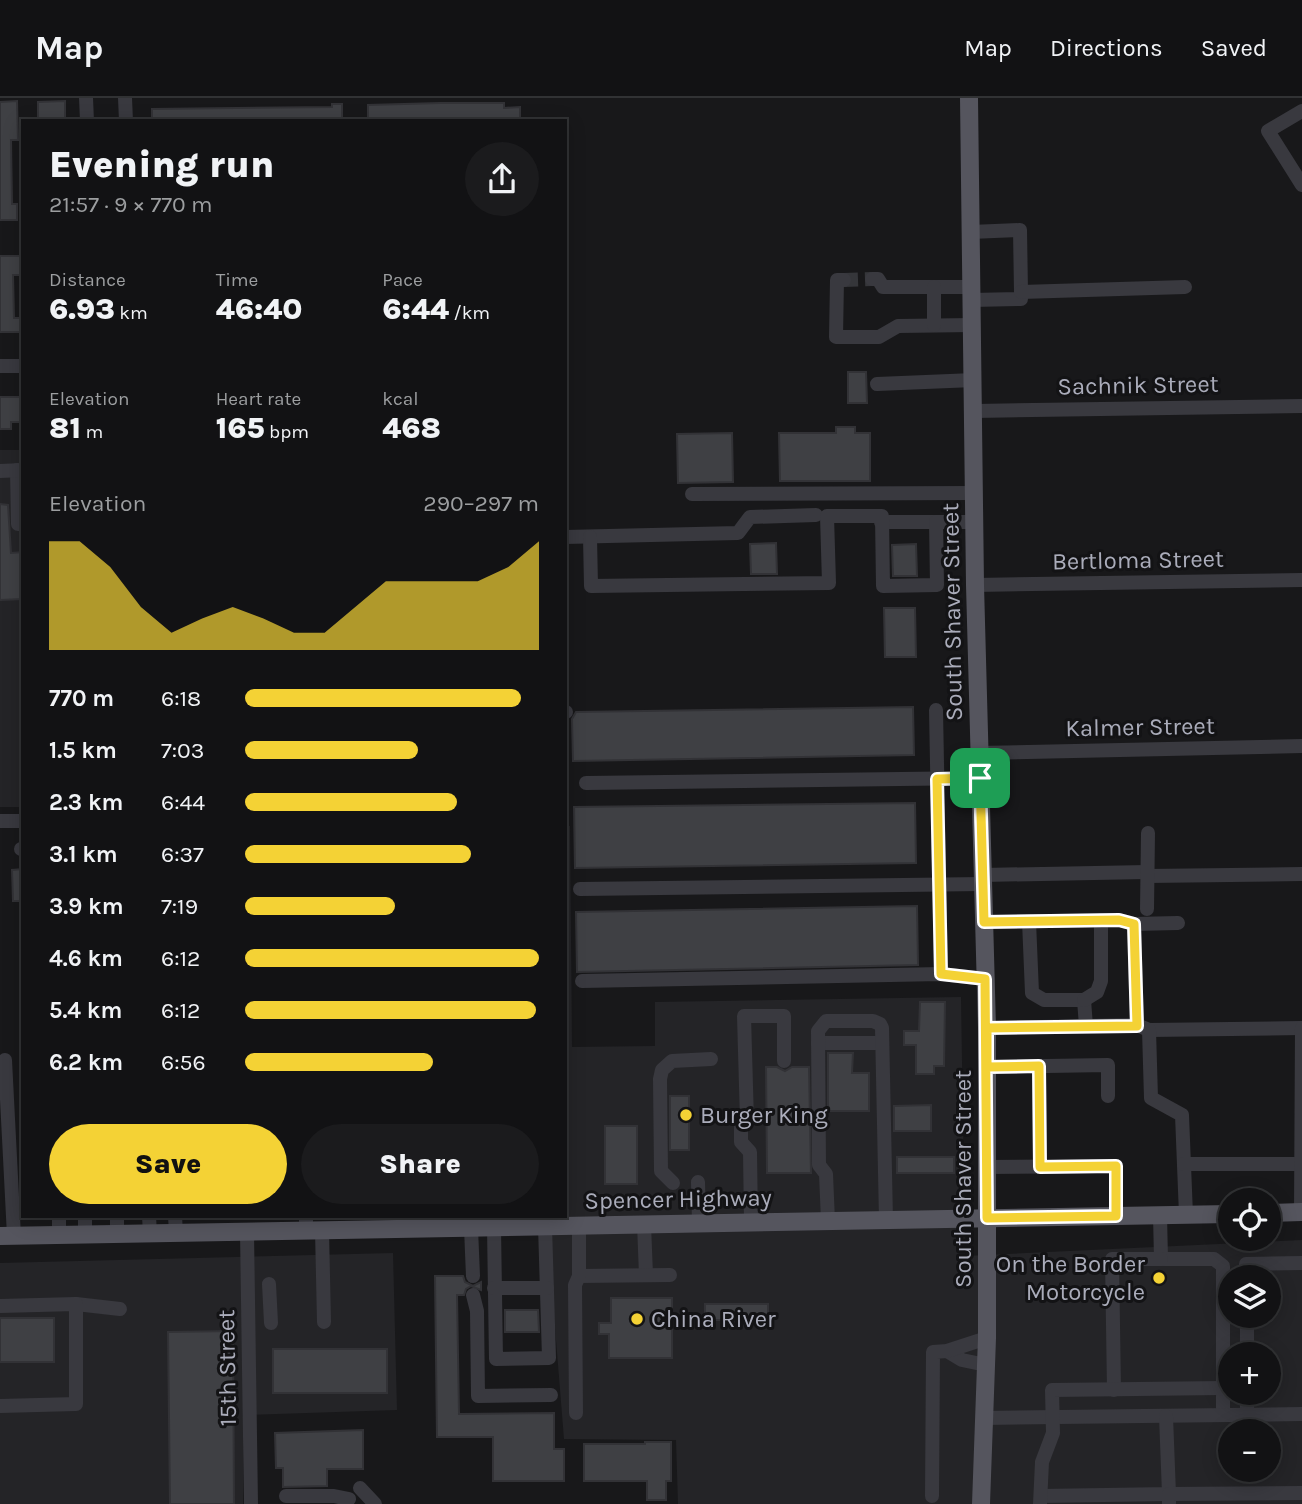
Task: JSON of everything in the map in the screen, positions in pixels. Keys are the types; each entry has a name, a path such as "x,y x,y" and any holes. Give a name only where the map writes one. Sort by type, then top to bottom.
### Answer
{"main road":[{"name":"South Shaver Street","path":"969,98 975,411 975,585 987,1028 987,1338 981,1504"},
{"path":"1281,1213 1302,1212"},
{"name":"Spencer Highway","path":"7,1236 85,1235 117,1225 311,1226 352,1223 471,1228 552,1223 579,1226 1218,1214"}],"street":[{"path":"86,98 87,119"},
{"path":"125,98 125,119"},
{"path":"1302,111 1268,131 1302,185"},
{"path":"872,279 878,279 883,287 934,287 1021,299 1020,230 971,232"},
{"path":"845,280 837,281 836,337 879,337 898,326 973,325"},
{"path":"934,287 934,325"},
{"path":"1021,292 1185,287"},
{"path":"0,366 21,366"},
{"path":"877,384 974,380"},
{"name":"Sachnik Street","path":"975,411 1302,406"},
{"path":"0,471 20,470 18,524 21,524"},
{"path":"692,494 975,493"},
{"path":"817,515 750,517 738,533 577,537 591,586 829,583 827,516 882,516 883,586 937,585 936,522"},
{"path":"881,522 975,522"},
{"name":"Bertloma Street","path":"975,585 1302,580"},
{"path":"936,710 941,974"},
{"name":"Kalmer Street","path":"979,753 1302,746"},
{"path":"586,783 980,778"},
{"path":"0,821 21,821"},
{"path":"1147,833 1147,909"},
{"path":"580,889 939,885 983,880 1147,874 1302,874"},
{"path":"1029,921 1032,993 1044,1000 1084,1000 1097,992 1101,981 1101,920"},
{"path":"984,922 1119,920 1134,924 1178,923"},
{"path":"1134,924 1151,1098 1182,1115 1186,1215"},
{"path":"582,981 941,974 985,979"},
{"path":"1084,1000 1086,1026"},
{"path":"751,1222 750,1152 741,1142 741,1128 747,1121 744,1016 784,1016 785,1060"},
{"path":"828,1221 826,1174 820,1165 818,1043 818,1031 826,1021 873,1021 882,1028 886,1220"},
{"path":"987,1028 1302,1028 1302,1212"},
{"path":"818,1043 882,1043"},
{"path":"673,1183 661,1171 662,1070 672,1061 711,1059"},
{"path":"5,1060 7,1236"},
{"path":"987,1067 1108,1065 1108,1096"},
{"path":"1039,1066 1040,1167"},
{"path":"1184,1164 1301,1164"},
{"path":"987,1167 1116,1166 1116,1216"},
{"path":"698,1182 699,1223"},
{"path":"1160,1215 1161,1259"},
{"path":"59,1218 59,1235"},
{"path":"85,1218 85,1235"},
{"path":"494,1227 496,1359 549,1358 547,1288 552,1223"},
{"path":"644,1224 646,1275"},
{"name":"15th Street","path":"251,1504 258,1226"},
{"path":"311,1226 324,1322"},
{"path":"576,1413 575,1285 579,1276 579,1226"},
{"path":"471,1228 472,1276"},
{"path":"1114,1390 1112,1259 1220,1261 1223,1266 1223,1342"},
{"path":"1246,1265 1302,1263"},
{"path":"579,1276 670,1275"},
{"path":"269,1284 271,1323"},
{"path":"495,1288 547,1288"},
{"path":"472,1295 477,1311 478,1396 551,1395"},
{"path":"0,1306 76,1304 120,1308"},
{"path":"0,1406 76,1404 76,1304"},
{"path":"932,1496 933,1352 947,1351 987,1338"},
{"path":"947,1351 962,1360 986,1365"},
{"path":"1218,1388 1052,1390 1053,1433 1042,1462 1041,1500 1168,1499 1302,1493"},
{"path":"1223,1405 1223,1415"},
{"path":"1248,1405 1248,1415"},
{"path":"984,1418 1302,1414"},
{"path":"1166,1416 1168,1499"},
{"path":"360,1488 375,1504"},
{"path":"286,1496 334,1496 349,1499"}],"shaded area":[{"path":"0,450 21,450 21,807 0,807"},
{"path":"567,826 570,826 572,1047 655,1046 655,1002 961,997 965,1256 1218,1244 1218,1251 1281,1251 1281,1241 1302,1240 1302,1504 678,1504 676,1440 564,1439 546,1218 567,1218"},
{"path":"393,1253 397,1410 243,1415 243,1504 0,1504 0,1263"}],"building":[{"path":"17,101 18,140 11,140 12,204 17,204 17,220 0,220 0,102"},
{"path":"65,101 65,119 38,119 38,102"},
{"path":"504,103 504,108 520,107 520,119 368,119 368,105"},
{"path":"332,104 342,104 342,119 152,119 152,109 332,107"},
{"path":"0,256 21,256 21,275 13,275 14,318 21,318 21,332 0,332"},
{"path":"848,372 866,372 867,403 848,403"},
{"path":"0,397 21,397 21,422 11,422 11,429 0,429"},
{"path":"836,427 855,427 855,433 870,433 870,481 780,481 779,433 836,433"},
{"path":"732,433 733,482 678,483 677,434"},
{"path":"0,504 8,505 11,553 21,552 21,599 0,600"},
{"path":"776,543 777,574 751,574 750,544"},
{"path":"916,544 917,576 893,576 892,545"},
{"path":"884,608 915,608 916,657 885,657"},
{"path":"913,707 914,755 573,761 572,719 576,712"},
{"path":"915,803 916,863 575,868 574,807"},
{"path":"21,869 21,901 13,901 12,870"},
{"path":"917,906 918,965 577,972 576,912"},
{"path":"920,1002 945,1002 944,1066 934,1066 934,1074 916,1074 916,1045 904,1045 904,1031 919,1031"},
{"path":"828,1053 853,1053 852,1073 869,1073 869,1111 828,1111"},
{"path":"766,1067 777,1067 785,1071 792,1067 809,1067 811,1173 767,1173"},
{"path":"670,1096 689,1096 689,1150 670,1150"},
{"path":"931,1105 931,1131 894,1131 894,1106"},
{"path":"605,1126 637,1126 637,1184 605,1184"},
{"path":"897,1157 954,1157 954,1173 897,1173"},
{"path":"435,1276 463,1276 465,1282 473,1286 481,1282 481,1290 471,1286 466,1289 464,1295 457,1295 459,1414 554,1413 554,1449 564,1449 564,1481 493,1481 493,1437 437,1437"},
{"path":"611,1298 672,1298 672,1358 609,1358 609,1334 599,1334 599,1323 611,1323"},
{"path":"705,1304 768,1304 768,1320 705,1320"},
{"path":"505,1310 538,1310 539,1332 505,1332"},
{"path":"0,1318 54,1318 54,1362 0,1362"},
{"path":"233,1331 234,1504 170,1504 168,1332"},
{"path":"273,1349 387,1349 387,1393 273,1393"},
{"path":"363,1430 363,1469 327,1469 327,1486 283,1487 283,1468 276,1468 275,1433"},
{"path":"671,1442 671,1481 666,1481 666,1500 647,1500 647,1481 584,1481 584,1444"}],"tunnel":[{"path":"844,280 872,279"}],"place":[{"name":"Burger King","path":"686,1115"},
{"name":"On the Border Motorcycle","path":"1159,1278"},
{"name":"China River","path":"637,1319"}],"route":[{"path":"980,778 984,922 1119,920 1134,924 1137,1026 987,1028 987,1067 1039,1066 1040,1167 1116,1166 1116,1216 987,1218 985,979 941,974 937,779 980,778"}]}
